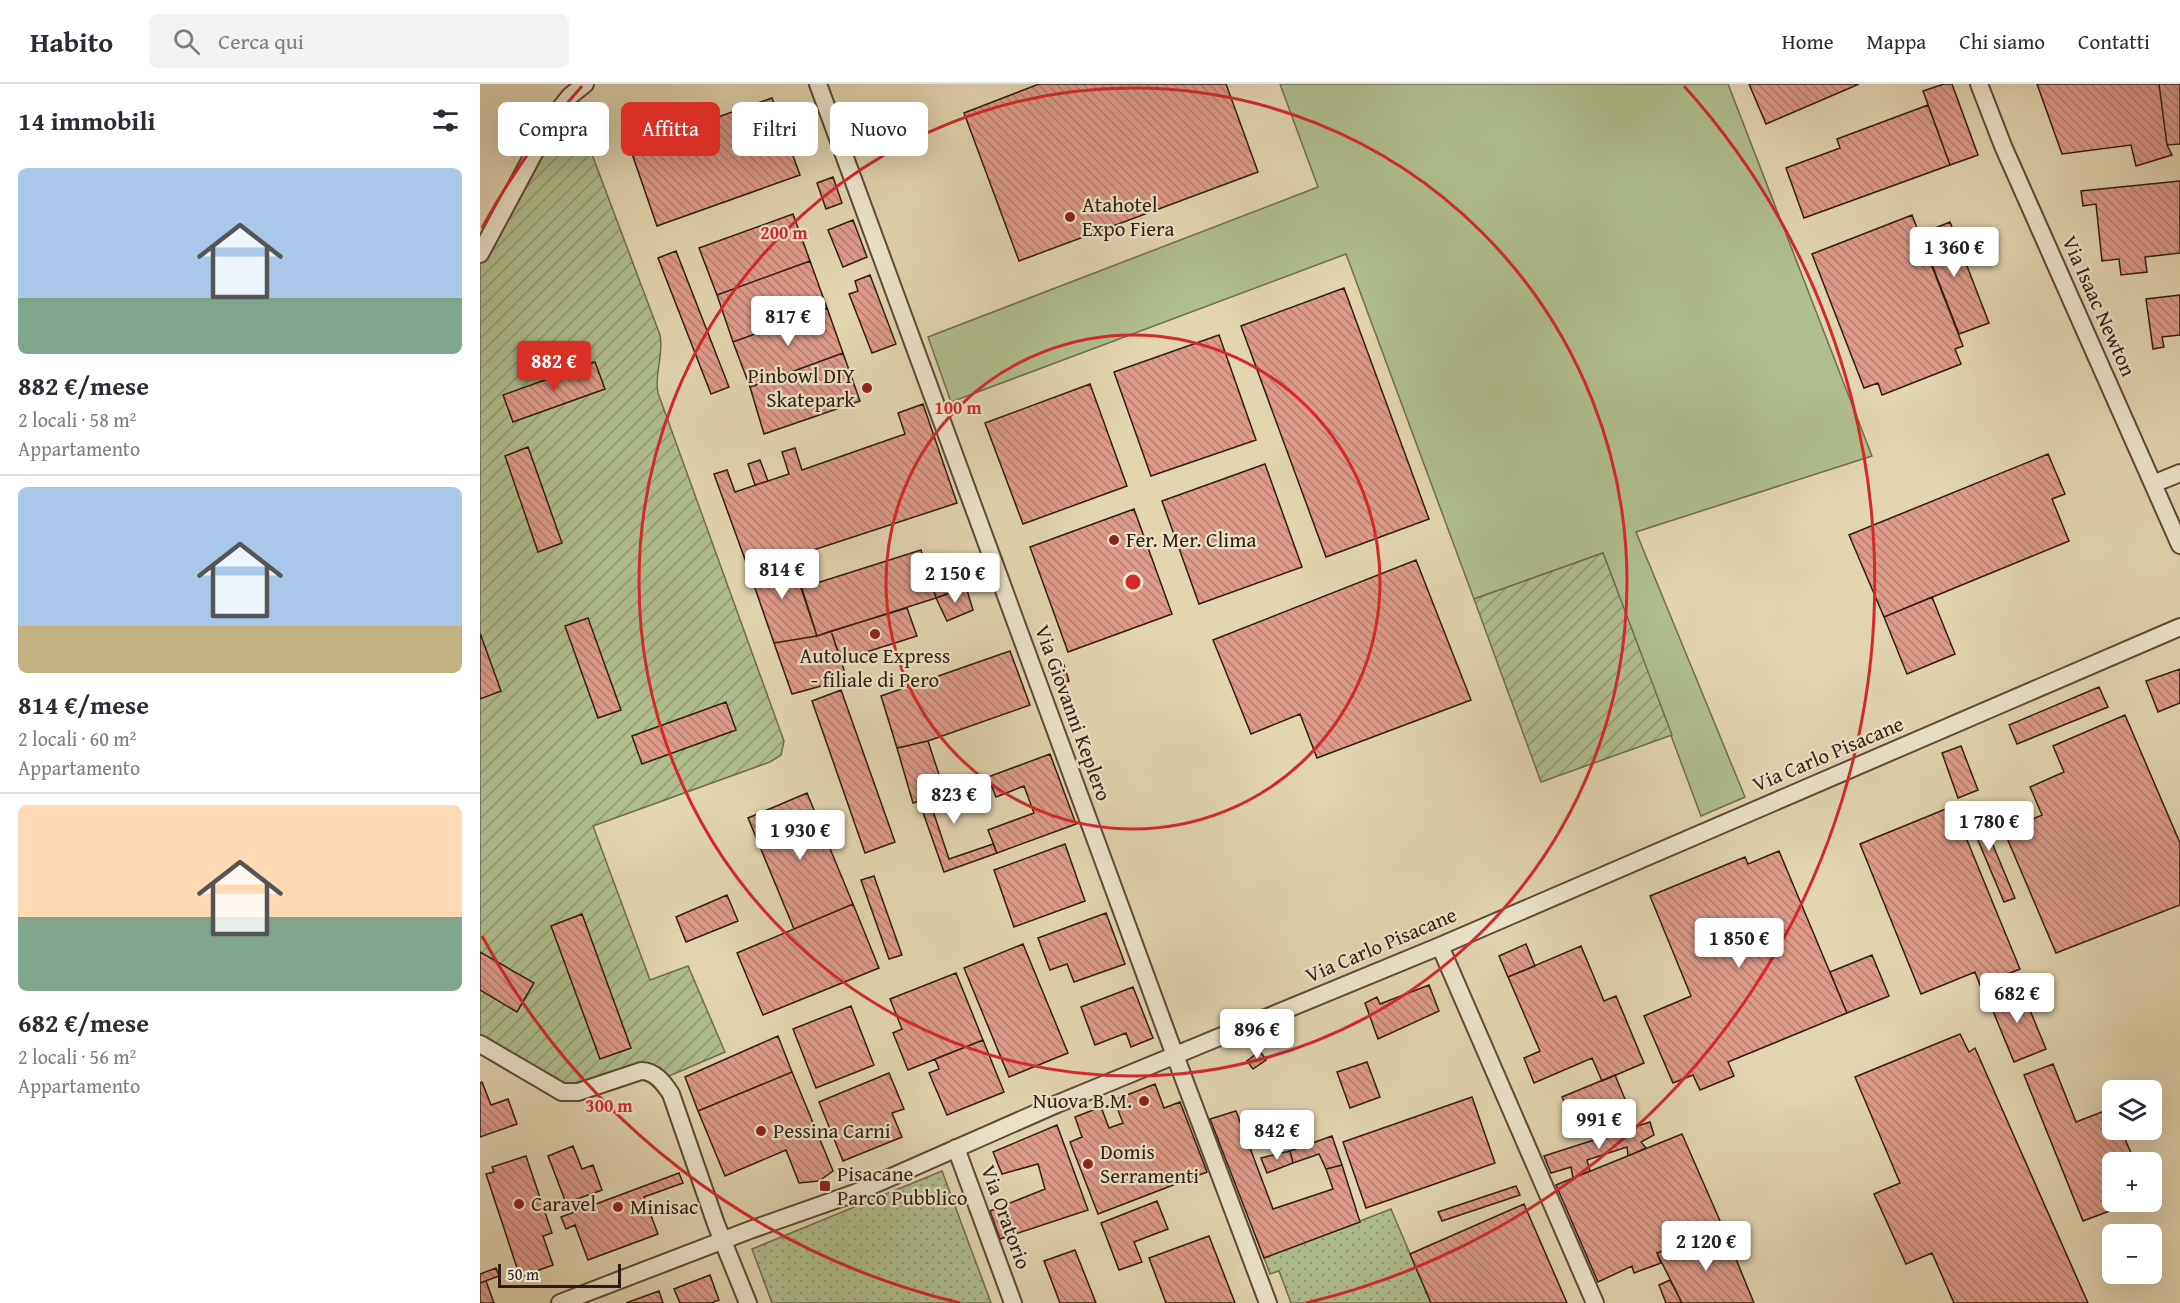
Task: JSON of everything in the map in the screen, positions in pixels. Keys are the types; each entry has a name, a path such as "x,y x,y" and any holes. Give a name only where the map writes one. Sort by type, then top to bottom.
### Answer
{"street":[{"path":"480,254 554,116 570,96 585,84"},
{"name":"Via Giovanni Keplero","path":"818,84 1174,1054 1268,1303"},
{"name":"Via Isaac Newton","path":"1979,84 2003,146 2180,545"},
{"path":"2153,484 2180,473"},
{"name":"Via Carlo Pisacane","path":"560,1303 603,1295 723,1240 855,1193 1174,1054 1440,946 2180,627"},
{"path":"1440,946 1595,1303"},
{"path":"480,1044 562,1092 578,1092 641,1071 648,1071 660,1080 671,1094 748,1303"},
{"name":"Via Oratorio","path":"956,1148 1013,1303"}],"green space":[{"path":"1280,84 1728,84 1872,456 1636,532 1745,797 1701,816 1603,553 1474,599 1346,254 951,402 928,337 1318,187"},
{"path":"536,156 593,156 660,335 658,393 784,741 781,755 770,762 593,826 650,980 688,966 725,1052 660,1080 654,1075 578,1092 480,1044 480,254"},
{"path":"1603,553 1672,735 1541,782 1474,599"},
{"path":"942,1171 991,1303 772,1303 752,1249"},
{"path":"1391,1209 1431,1303 1291,1303 1279,1271 1270,1274 1264,1258"}],"building":[{"name":"Atahotel Expo Fiera","path":"1039,84 1226,84 1258,172 1019,261 964,113"},
{"path":"1749,84 1859,84 1766,124"},
{"path":"1944,84 1952,84 1978,155 1950,165 1923,91"},
{"path":"2037,84 2159,84 2167,145 2172,155 2136,166 2131,145 2062,154"},
{"path":"2159,84 2180,84 2180,144 2167,145"},
{"path":"772,98 773,102 761,102"},
{"path":"1928,105 1950,165 1804,218 1786,168 1840,148 1837,139"},
{"path":"732,112 732,156 793,156 800,175 657,226 633,156 720,156 720,116"},
{"path":"833,177 842,203 826,209 817,183"},
{"path":"2180,181 2180,253 2145,257 2147,272 2121,275 2119,259 2102,261 2096,204 2083,206 2081,191"},
{"path":"793,214 810,261 717,295 699,248"},
{"path":"1912,215 1963,346 1955,349 1961,364 1882,395 1878,383 1864,388 1812,254"},
{"path":"853,220 867,257 843,267 828,230"},
{"path":"1950,222 1989,323 1959,334 1920,234"},
{"path":"676,251 729,387 711,394 658,258"},
{"path":"810,261 827,308 733,342 717,295"},
{"path":"870,275 896,344 872,353 849,294 858,291 855,281"},
{"path":"1344,288 1429,519 1326,557 1241,326"},
{"path":"2180,295 2180,335 2162,337 2164,347 2153,349 2146,299"},
{"path":"827,308 843,353 750,387 733,342"},
{"path":"1219,335 1256,440 1151,476 1114,372"},
{"path":"843,353 860,401 764,434 750,387"},
{"path":"595,362 605,389 513,422 503,395"},
{"path":"1090,384 1127,486 1023,524 985,423"},
{"path":"923,404 957,503 792,557 747,565 714,474 727,470 735,492 789,474 782,452 795,448 802,470 905,434 898,413"},
{"path":"528,447 562,543 538,552 505,456"},
{"path":"2048,454 2065,494 2052,499 2069,541 1884,617 1849,535"},
{"path":"760,460 768,481 755,485 748,464"},
{"path":"1265,464 1302,567 1199,604 1162,501"},
{"path":"1134,509 1172,614 1068,652 1030,547"},
{"path":"921,550 936,598 817,636 801,588"},
{"path":"792,557 817,636 774,643 747,565"},
{"path":"1416,560 1471,700 1317,758 1300,714 1251,734 1213,640"},
{"path":"961,575 966,587 936,598 931,582"},
{"path":"966,587 973,610 947,621 936,598"},
{"path":"1932,597 1955,654 1907,674 1884,617"},
{"path":"907,608 917,636 841,660 831,631"},
{"path":"588,618 621,710 598,718 565,626"},
{"path":"831,631 847,679 792,694 774,643 817,636"},
{"path":"480,633 501,691 480,699"},
{"path":"1010,651 1030,705 928,741 897,748 881,696"},
{"path":"1064,665 1069,681 1055,686 1049,670"},
{"path":"2180,669 2180,703 2158,712 2146,681"},
{"path":"2099,687 2108,707 2017,744 2009,725"},
{"path":"841,690 895,842 865,853 812,701"},
{"path":"726,702 736,730 642,764 632,736"},
{"path":"2125,715 2180,843 2180,905 2056,953 2004,831 2042,815 2030,787 2064,772 2053,746"},
{"path":"928,741 945,793 913,803 897,748"},
{"path":"1961,746 1978,790 1958,798 1942,753"},
{"path":"1050,754 1076,824 997,853 988,830 1034,813 1024,786 996,797 988,777"},
{"path":"988,777 992,787 932,808 949,859 993,844 997,853 944,872 919,801"},
{"path":"807,793 853,904 794,929 748,818"},
{"path":"1975,802 2015,898 2004,902 1964,807"},
{"path":"1953,806 2020,969 1980,985 1975,972 1921,994 1860,844"},
{"path":"1065,844 1085,901 1014,927 994,870"},
{"path":"1779,851 1847,1013 1728,1062 1734,1076 1700,1090 1693,1075 1673,1083 1644,1016 1691,996 1650,896 1745,857 1748,864"},
{"path":"874,876 902,955 889,959 861,880"},
{"path":"727,895 738,921 686,942 676,917"},
{"path":"853,904 879,968 763,1015 737,953"},
{"path":"1106,913 1125,964 1074,982 1067,964 1050,970 1038,938"},
{"path":"582,914 631,1048 600,1059 551,926"},
{"path":"1023,944 1068,1053 1009,1077 964,968"},
{"path":"1526,944 1535,966 1508,977 1499,956"},
{"path":"1581,946 1604,1001 1616,996 1644,1063 1602,1081 1592,1058 1534,1083 1524,1058 1540,1051 1508,977"},
{"path":"480,952 534,983 517,1012 480,990"},
{"path":"1872,955 1889,996 1847,1013 1830,972"},
{"path":"956,973 983,1040 908,1070 893,1033 902,1029 890,999"},
{"path":"1429,985 1439,1011 1378,1039 1365,1003 1377,997 1380,1004"},
{"path":"2020,986 2046,1049 2014,1062 1988,999"},
{"path":"1133,987 1153,1038 1131,1047 1126,1033 1095,1045 1081,1007"},
{"path":"851,1006 874,1065 816,1088 793,1029"},
{"path":"1960,1034 1969,1052 1975,1048 2088,1303 1954,1303 1932,1253 1906,1264 1874,1194 1900,1183 1855,1077"},
{"path":"778,1036 792,1072 698,1111 685,1077"},
{"path":"983,1040 1004,1092 947,1115 929,1073 939,1069 935,1059"},
{"path":"1260,1051 1266,1060 1253,1069 1247,1061"},
{"path":"1367,1062 1380,1097 1350,1108 1337,1072"},
{"path":"2053,1064 2076,1122 2102,1112 2102,1140 2125,1140 2131,1152 2102,1152 2102,1212 2107,1212 2083,1221 2024,1075"},
{"name":"Pessina Carni","path":"792,1072 833,1171 819,1181 799,1183 786,1150 725,1176 698,1111"},
{"path":"889,1073 904,1109 892,1113 902,1137 843,1161 819,1102"},
{"path":"1615,1075 1627,1104 1575,1126 1562,1097"},
{"path":"482,1082 491,1105 508,1099 517,1124 480,1137 480,1083"},
{"path":"1155,1084 1164,1108 1180,1102 1207,1172 1098,1214 1070,1142 1082,1137 1075,1117 1101,1107 1109,1128 1123,1123 1114,1100"},
{"path":"1472,1097 1495,1163 1366,1208 1343,1142"},
{"path":"1236,1111 1273,1209 1333,1189 1326,1169 1342,1165 1360,1222 1264,1258 1210,1119"},
{"path":"1650,1122 1654,1135 1641,1142 1646,1148 1628,1156 1627,1147 1587,1160 1590,1171 1573,1178 1571,1167 1551,1173 1544,1156"},
{"path":"1057,1125 1088,1210 1000,1239 990,1211 1045,1189 1038,1164 1002,1174 993,1152"},
{"path":"1682,1134 1724,1230 1657,1253 1661,1263 1634,1273 1632,1266 1598,1282 1556,1185"},
{"path":"1332,1136 1342,1165 1326,1169 1319,1154 1293,1163 1290,1151"},
{"path":"573,1146 582,1169 593,1165 602,1190 566,1203 548,1156"},
{"path":"1290,1151 1293,1163 1267,1173 1261,1158"},
{"name":"Caravel","path":"526,1156 552,1233 543,1236 553,1265 520,1277 486,1174 494,1172 492,1167"},
{"name":"Minisac","path":"679,1173 683,1183 644,1197 658,1234 588,1260 575,1225 566,1229 561,1217"},
{"path":"1516,1186 1520,1195 1442,1221 1438,1212"},
{"path":"1157,1201 1168,1229 1134,1242 1142,1262 1119,1270 1101,1223"},
{"path":"1524,1204 1567,1303 1431,1303 1410,1254"},
{"path":"1724,1230 1754,1303 1682,1303 1657,1253"},
{"path":"1209,1236 1235,1303 1166,1303 1149,1258"},
{"path":"1075,1250 1096,1303 1060,1303 1044,1261"},
{"path":"496,1268 499,1276 480,1283 480,1274"},
{"path":"710,1275 719,1300 711,1303 680,1303 674,1289"},
{"path":"1670,1280 1682,1303 1666,1303 1659,1285"},
{"path":"486,1281 494,1303 480,1303 480,1283"},
{"path":"659,1291 663,1303 626,1303"}],"place":[{"name":"Atahotel Expo Fiera","path":"1070,217"},
{"name":"Pinbowl DIY Skatepark","path":"867,388"},
{"name":"Fer. Mer. Clima","path":"1114,540"},
{"name":"Autoluce Express - filiale di Pero","path":"875,634"},
{"name":"Nuova B.M.","path":"1144,1101"},
{"name":"Pessina Carni","path":"761,1131"},
{"name":"Domis Serramenti","path":"1088,1164"},
{"name":"Pisacane Parco Pubblico","path":"825,1186"},
{"name":"Caravel","path":"519,1204"},
{"name":"Minisac","path":"618,1207"}]}
